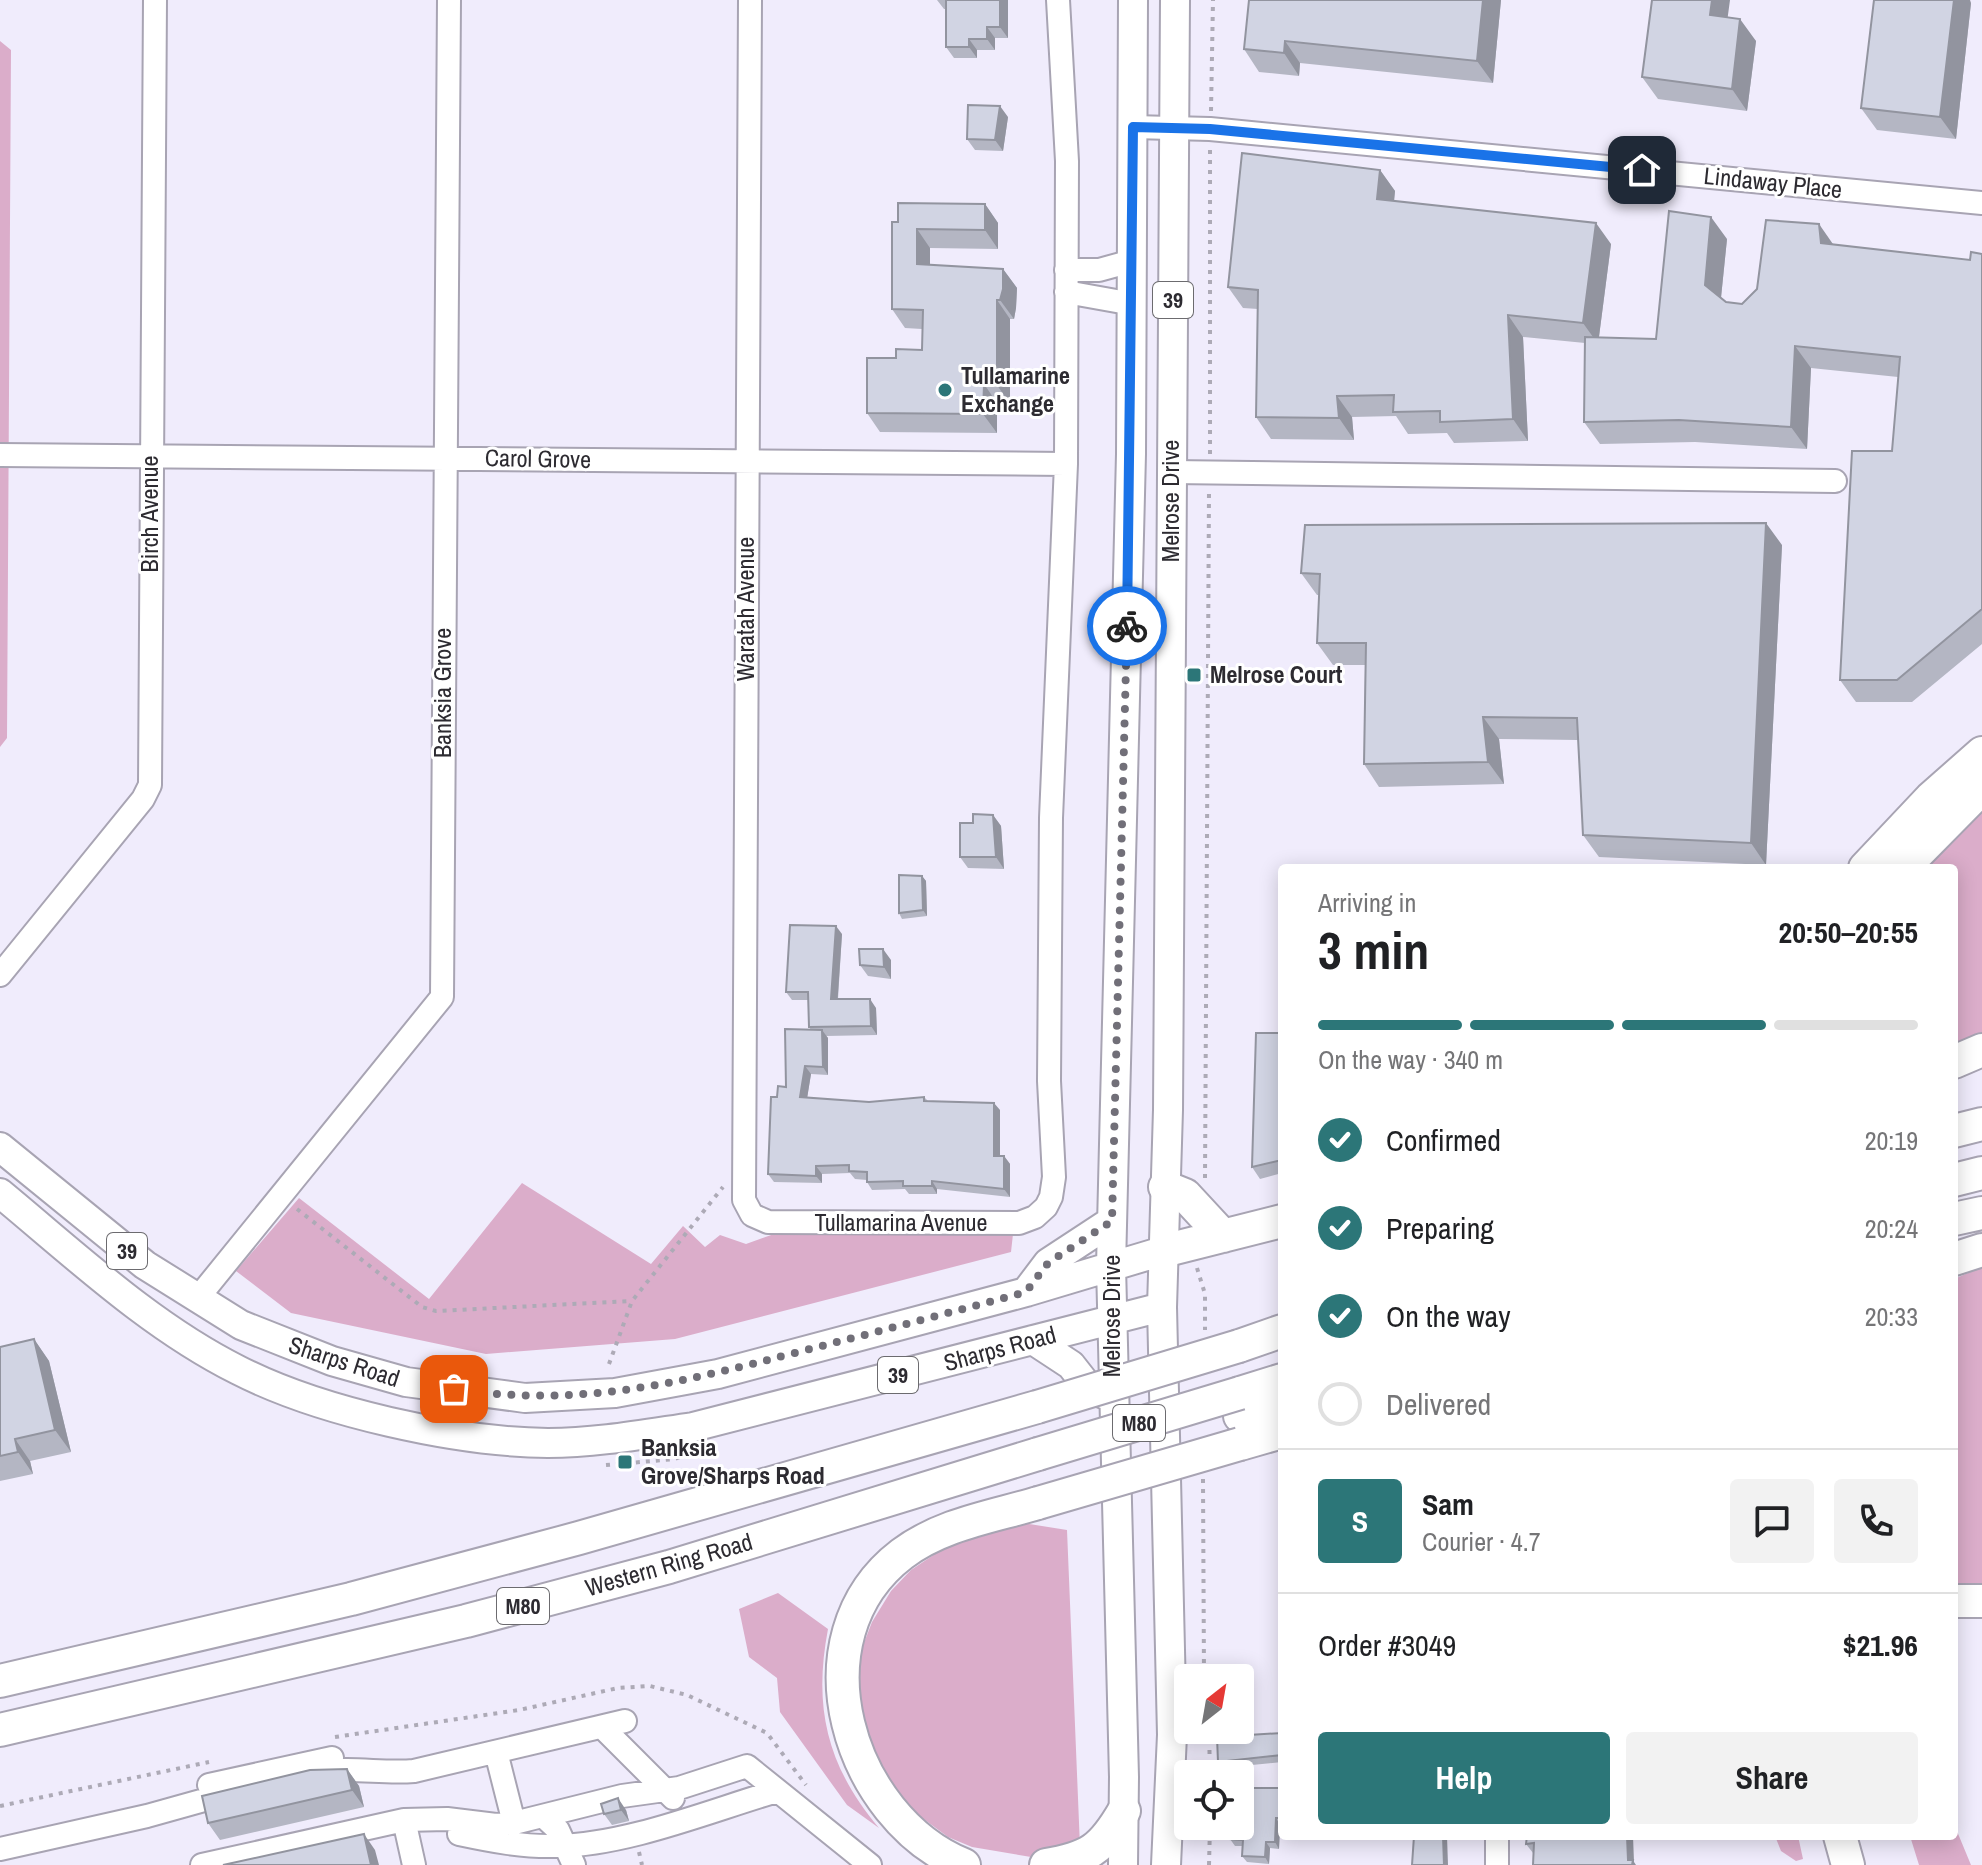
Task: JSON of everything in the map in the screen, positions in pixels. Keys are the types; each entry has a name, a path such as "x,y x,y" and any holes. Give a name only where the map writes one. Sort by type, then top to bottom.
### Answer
{"highway":[{"path":"1869,864 1931,798 1982,753"},
{"path":"1907,864 1982,788"},
{"path":"1958,1060 1982,1050"},
{"path":"1958,1130 1982,1124"},
{"path":"1958,1179 1982,1173"},
{"path":"1165,1187 1185,1195 1214,1226"},
{"path":"1958,1218 1982,1213"},
{"path":"1163,1251 1214,1226 1278,1221"},
{"path":"1958,1245 1982,1240"},
{"path":"1958,1258 1982,1250"},
{"name":"M80","path":"0,1681 397,1587 1037,1407 1278,1332"},
{"name":"Western Ring Road","path":"0,1730 451,1625 669,1567 1038,1477 1240,1418 1278,1384"},
{"path":"964,1865 937,1851 897,1818 877,1795 861,1768 844,1706 848,1643 866,1595 900,1556 1038,1477 1278,1405"},
{"path":"1240,1418 1278,1431"},
{"path":"1958,1601 1982,1601"},
{"path":"1046,1865 1091,1853 1109,1836 1124,1811"},
{"path":"1841,1840 1848,1865"}],"main road":[{"name":"Melrose Drive","path":"1123,1865 1111,1266 1133,304 1133,0"},
{"name":"Melrose Drive","path":"1166,1865 1172,1735 1162,1307 1175,0"},
{"path":"1126,660 1170,661"},
{"name":"Sharps Road","path":"0,1147 87,1220 197,1299 241,1325 332,1361 406,1382 525,1398 615,1393 683,1382 1026,1292 1163,1251"},
{"name":"Sharps Road","path":"0,1193 144,1309 238,1370 315,1401 391,1420 548,1443 619,1438 693,1427 1162,1307"},
{"path":"1026,1292 1048,1263 1112,1221"},
{"path":"1033,1340 1071,1365 1089,1388 1112,1397"},
{"path":"519,1440 525,1398"}],"street":[{"name":"Birch Avenue","path":"0,975 143,799 150,785 155,0"},
{"name":"Banksia Grove","path":"197,1299 442,997 449,0"},
{"name":"Waratah Avenue","path":"750,0 743,1190 752,1215"},
{"path":"1058,0 1067,161 1066,464"},
{"name":"Lindaway Place","path":"1133,127 1210,129 1982,203"},
{"path":"1066,281 1132,261"},
{"path":"1066,281 1133,304"},
{"name":"Carol Grove","path":"5,456 1066,464"},
{"name":"Tullamarina Avenue","path":"752,1215 777,1222 1019,1223 1035,1217 1046,1207 1054,1177 1049,1081 1051,818 1066,464"},
{"path":"1172,472 1209,475 1835,481"},
{"path":"0,1849 325,1772 403,1772 613,1724 671,1789 676,1801 707,1811"},
{"path":"496,1752 528,1820 529,1845 549,1865"},
{"path":"202,1865 377,1826 447,1819 496,1825 528,1820 622,1796 671,1789 747,1766 870,1865"},
{"path":"405,1824 570,1855 777,1791"},
{"path":"528,1820 558,1830 570,1855"},
{"path":"405,1824 414,1865"},
{"path":"1497,1840 1497,1865"}],"path":[{"path":"1213,0 1205,1190 1214,1206 1214,1226"},
{"path":"609,1364 632,1301 723,1187"},
{"path":"296,1208 422,1307 436,1311 632,1301"},
{"path":"1209,1865 1210,1840"}],"shaded area":[{"path":"0,41 11,50 7,738 0,747"},
{"path":"1982,808 1982,1039 1958,1050 1958,864 1929,864"},
{"path":"522,1183 651,1264 683,1226 705,1247 720,1235 746,1244 774,1234 1013,1234 1011,1252 675,1339 486,1354 291,1313 236,1271 299,1198 429,1299"},
{"path":"1982,1267 1982,1590 1958,1593 1958,1277"},
{"path":"1023,1523 1067,1530 1080,1847 1037,1858 972,1847 948,1837 898,1800 862,1734 857,1661 872,1622 891,1591 911,1570 944,1548 981,1531"},
{"path":"778,1593 828,1629 822,1685 828,1735 847,1782 879,1828 847,1805 780,1712 777,1678 749,1657 739,1609"},
{"path":"1958,1834 1971,1865 1919,1865 1911,1840 1958,1840"},
{"path":"1777,1840 1799,1840 1803,1859 1796,1861 1781,1851"}],"building":[{"path":"946,0 1000,0 1000,27 987,27 987,39 969,39 969,47 946,47"},
{"path":"1249,0 1483,0 1477,61 1285,41 1284,53 1244,49"},
{"path":"1652,0 1712,0 1710,15 1740,19 1732,89 1642,77"},
{"path":"1874,0 1954,0 1940,117 1861,108"},
{"path":"968,105 1000,106 995,140 967,139"},
{"path":"1242,153 1380,170 1377,199 1596,223 1583,323 1508,315 1513,419 1440,422 1440,411 1393,412 1394,395 1337,396 1339,418 1256,417 1258,290 1228,287"},
{"path":"898,203 985,204 985,230 917,229 917,264 1003,269 1003,289 1000,300 997,300 997,385 984,384 983,414 867,413 867,358 896,358 896,349 922,350 923,310 892,309 892,222 898,222"},
{"path":"1669,211 1711,217 1705,285 1726,302 1742,304 1757,289 1766,220 1819,224 1821,243 1970,260 1971,252 1982,254 1982,609 1897,680 1840,680 1852,451 1892,451 1900,357 1795,346 1791,427 1679,420 1584,422 1585,337 1656,339"},
{"path":"1766,523 1751,843 1583,835 1577,718 1483,717 1488,762 1364,764 1366,643 1317,643 1320,574 1301,573 1305,525"},
{"path":"973,814 993,815 996,857 960,857 960,823 973,823"},
{"path":"899,875 922,876 923,910 899,913"},
{"path":"790,925 836,926 831,999 870,999 871,1026 809,1027 808,992 786,992"},
{"path":"859,949 883,949 884,967 860,965"},
{"path":"785,1029 822,1030 823,1067 805,1066 800,1097 869,1102 924,1097 924,1101 994,1103 994,1156 1004,1156 1004,1189 932,1181 932,1186 903,1186 903,1181 867,1182 867,1172 849,1171 849,1165 816,1166 816,1176 768,1174 771,1097 777,1097 778,1086 786,1087"},
{"path":"1256,1033 1278,1033 1278,1161 1252,1167"},
{"path":"34,1339 55,1430 15,1439 18,1452 0,1456 0,1347"},
{"path":"1278,1733 1278,1755 1218,1760 1217,1744 1254,1744 1254,1735"},
{"path":"347,1769 352,1790 208,1823 202,1796 310,1770"},
{"path":"1254,1788 1278,1788 1275,1842 1266,1842 1265,1857 1242,1856 1243,1840 1254,1840"},
{"path":"618,1798 621,1810 604,1814 601,1804"},
{"path":"364,1834 371,1865 223,1865"},
{"path":"1414,1840 1443,1840 1444,1865 1412,1865"},
{"path":"1526,1840 1627,1840 1628,1860 1633,1860 1632,1865 1533,1865 1534,1843 1526,1844"}],"way so far":[{"path":"454,1389 525,1398 551,1397 615,1393 718,1374 1026,1292 1048,1263 1112,1221 1114,1026 1127,626"}],"place":[{"name":"Tullamarine Exchange","path":"945,390"},
{"name":"Melrose Court","path":"1194,675"},
{"name":"Banksia Grove/Sharps Road","path":"625,1462"}],"route":[{"path":"1127,626 1133,127 1210,129 1642,170"}]}
